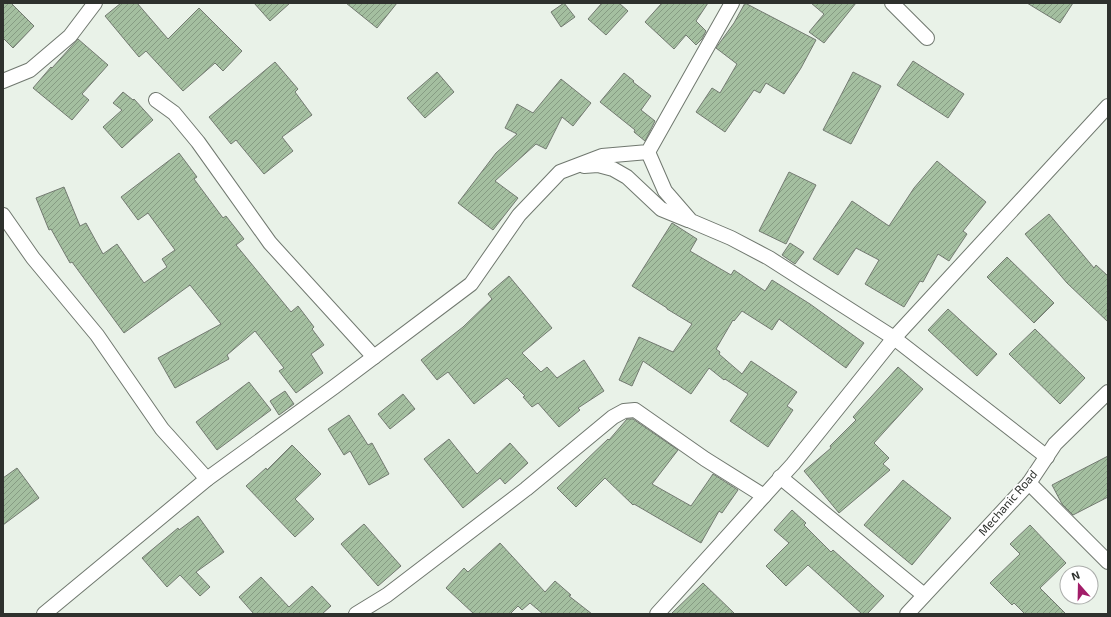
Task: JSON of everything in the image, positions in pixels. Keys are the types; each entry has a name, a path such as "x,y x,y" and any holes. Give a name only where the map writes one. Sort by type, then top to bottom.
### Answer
{"street":[{"path":"3,81 30,70 70,36 95,3"},
{"path":"648,152 732,3"},
{"path":"892,3 927,38"},
{"path":"156,100 174,113 198,142 270,243 374,357"},
{"path":"657,614 764,496 894,338 1108,106"},
{"path":"44,614 207,480 471,284 519,215 560,172 602,156 648,152"},
{"path":"648,152 665,190 691,221"},
{"path":"572,167 598,165 613,169 627,177 661,209 731,238 768,258 894,338 1047,456"},
{"path":"3,215 33,258 97,335 162,429 207,480"},
{"name":"Mechanic Road","path":"907,614 921,603 1029,483 1055,444 1108,392"},
{"path":"356,614 387,595 526,489 613,417 624,411 635,410 705,459 764,496"},
{"path":"780,477 921,603"},
{"path":"1029,483 1108,562"}],"building":[{"path":"3,3 11,3 34,26 13,48 3,38"},
{"path":"121,3 137,3 168,39 199,8 242,51 223,71 215,63 183,91 146,51 139,57 105,16"},
{"path":"254,3 290,3 270,21"},
{"path":"346,3 397,3 377,28"},
{"path":"564,3 575,17 561,27 551,12"},
{"path":"602,3 619,3 628,11 606,35 588,19"},
{"path":"662,3 708,3 696,21 706,31 702,39 696,45 686,35 674,49 645,22"},
{"path":"745,3 816,40 801,68 784,94 766,83 760,93 754,90 725,132 696,112 712,88 720,93 737,64 716,48 734,23"},
{"path":"811,3 856,3 824,43 809,32 824,14"},
{"path":"1027,3 1073,3 1060,23"},
{"path":"78,39 108,65 82,94 89,100 72,120 33,88"},
{"path":"913,61 964,94 948,118 897,85"},
{"path":"275,62 298,89 295,92 312,115 282,137 293,151 264,174 236,140 231,144 209,117"},
{"path":"437,72 454,92 425,118 407,98"},
{"path":"853,72 881,86 851,144 823,130"},
{"path":"624,73 651,96 641,110 655,121 645,141 634,132 635,130 600,102"},
{"path":"561,79 591,103 573,126 562,117 546,149 536,144 495,181 518,198 493,230 458,203 496,153 517,134 505,128 517,104 533,113"},
{"path":"123,92 133,100 134,99 153,120 122,148 103,127 122,110 113,103"},
{"path":"179,153 197,177 194,179 223,218 226,216 244,239 236,245 291,312 298,306 314,327 312,329 324,345 311,354 323,373 296,393 279,371 284,368 255,331 227,355 229,359 175,388 158,358 221,324 190,285 124,333 72,262 70,263 51,229 49,230 36,198 64,187 80,226 86,223 103,254 117,244 144,283 167,267 162,259 175,250 148,213 138,220 121,197"},
{"path":"937,161 986,202 963,231 967,234 949,261 938,254 923,282 920,281 904,307 865,284 879,260 856,248 838,275 813,259 852,201 889,226 914,188"},
{"path":"789,172 816,185 786,244 759,231"},
{"path":"1049,214 1094,268 1096,265 1108,276 1108,322 1067,283 1025,234"},
{"path":"672,223 697,239 690,251 731,275 734,270 765,291 772,280 810,304 864,343 846,368 779,319 772,330 742,311 734,321 733,320 716,349 720,352 719,354 742,374 751,361 797,392 787,406 793,410 768,447 730,421 748,394 725,379 724,380 709,368 691,394 643,361 632,386 619,380 639,337 673,352 692,324 632,286"},
{"path":"790,243 804,252 795,264 782,255"},
{"path":"1007,257 1054,303 1034,323 987,277"},
{"path":"509,276 552,328 522,353 541,372 547,367 557,378 584,360 604,391 578,408 580,410 559,427 538,403 532,407 523,397 525,396 507,378 474,404 448,372 437,380 421,360 463,327 492,299 488,294"},
{"path":"948,309 997,354 977,376 928,330"},
{"path":"1035,329 1085,378 1060,404 1009,354"},
{"path":"898,367 923,389 874,443 889,458 883,464 890,470 839,513 804,471 831,448 830,446 856,420 853,417"},
{"path":"249,382 271,410 217,450 196,422"},
{"path":"285,391 294,404 279,415 270,401"},
{"path":"403,394 415,409 390,429 378,414"},
{"path":"349,415 368,445 372,443 389,474 369,485 350,451 344,455 328,429"},
{"path":"627,419 633,419 678,450 652,484 691,506 713,474 738,490 722,513 719,511 701,543 634,504 633,505 605,478 576,507 557,488 608,439 609,440"},
{"path":"449,439 477,474 510,443 528,463 505,484 500,478 463,508 424,459"},
{"path":"292,445 321,474 295,499 314,519 295,537 246,486 266,468 267,470"},
{"path":"1108,456 1108,497 1073,515 1062,504 1052,485"},
{"path":"17,468 39,498 3,525 3,478"},
{"path":"903,480 951,518 912,565 864,525"},
{"path":"792,510 806,523 804,525 831,552 833,550 884,596 867,614 862,614 808,565 786,586 766,566 789,543 774,530"},
{"path":"198,516 224,552 196,572 210,587 200,596 180,575 167,587 142,558 178,528 179,530"},
{"path":"364,524 401,566 378,586 341,544"},
{"path":"1030,525 1066,563 1064,565 1059,565 1059,570 1040,588 1066,614 1025,614 1014,603 1012,605 990,583 1020,554 1010,544"},
{"path":"500,543 545,592 555,581 571,595 569,596 592,614 543,614 530,603 522,610 518,606 510,614 474,614 446,588 464,568 468,572"},
{"path":"261,577 289,607 312,586 331,606 322,614 254,614 239,597"},
{"path":"703,583 735,614 671,614"}]}
